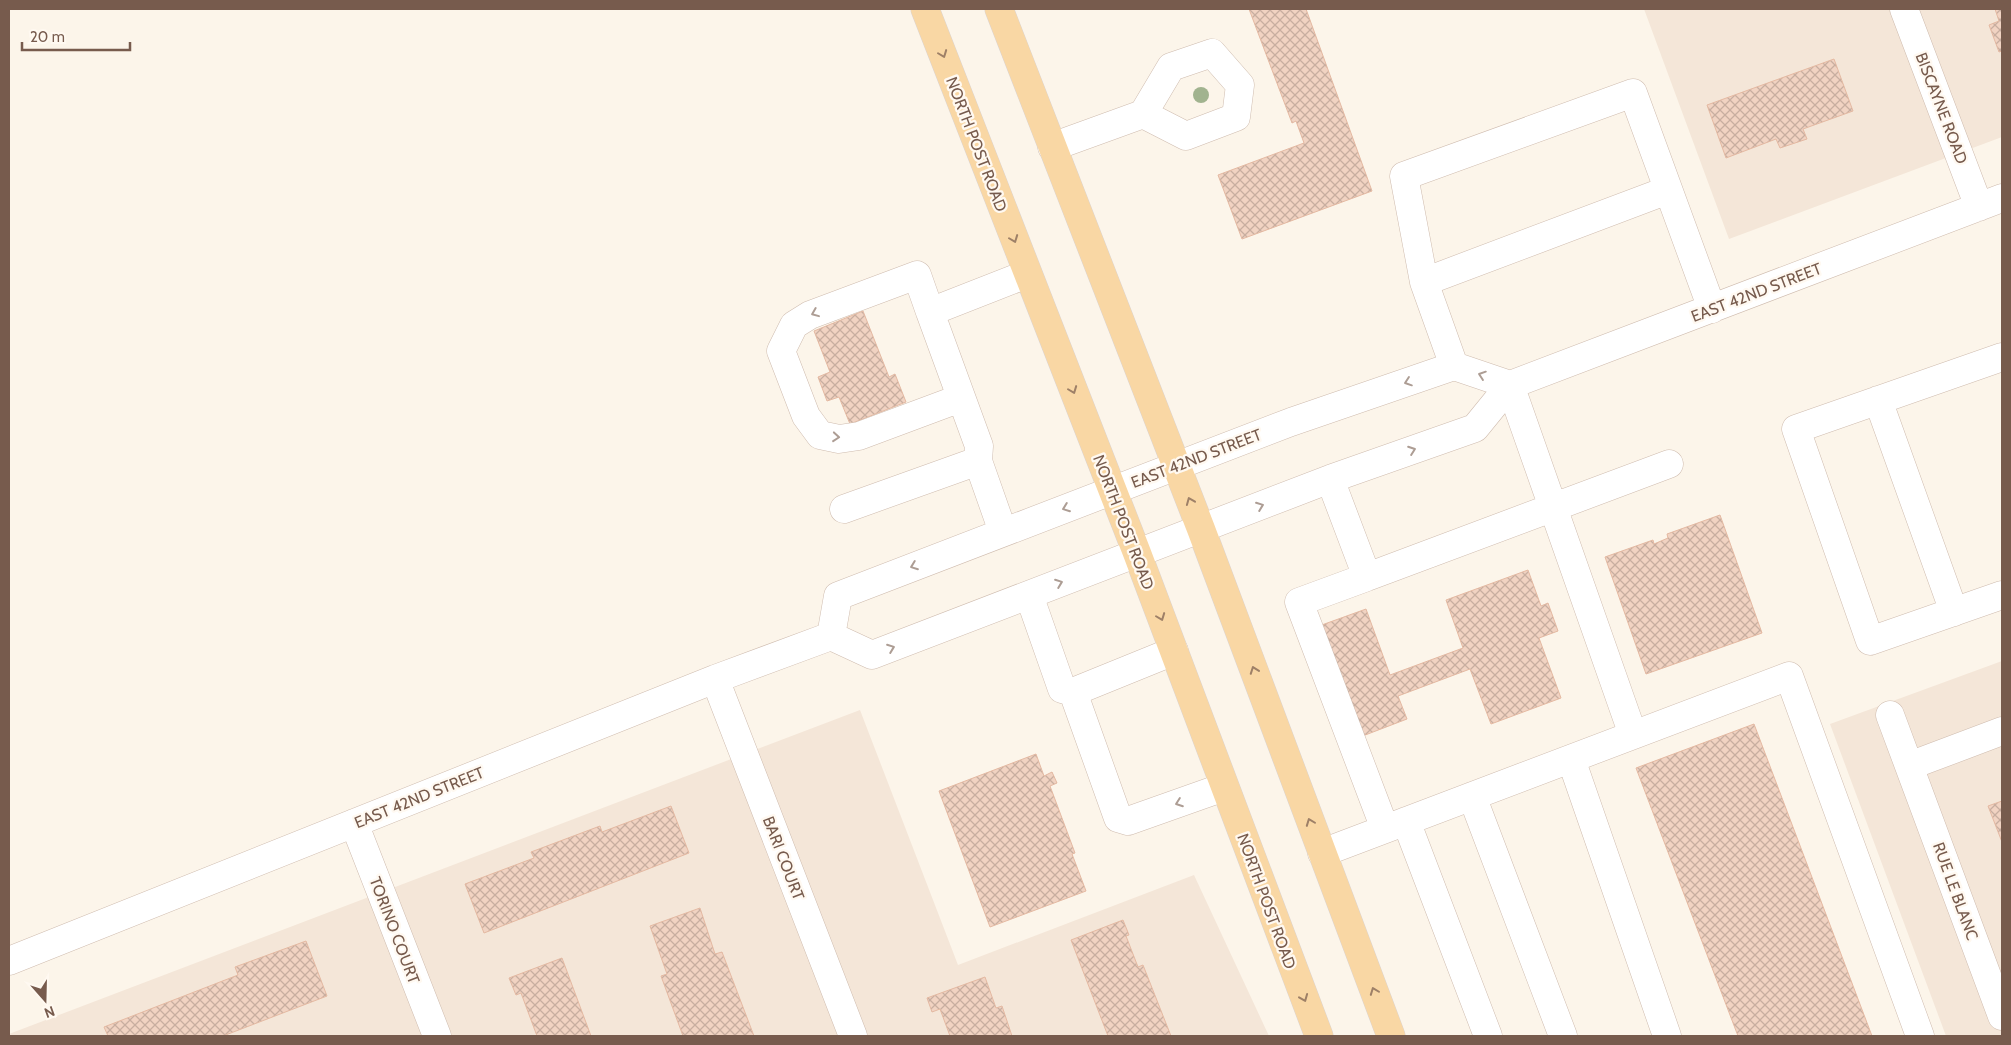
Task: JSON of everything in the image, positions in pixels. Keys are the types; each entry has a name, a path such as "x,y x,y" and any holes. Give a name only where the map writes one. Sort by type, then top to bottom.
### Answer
{"main road":[{"name":"NORTH POST ROAD","path":"925,9 1137,553 1319,1036"},
{"path":"999,9 1177,466 1391,1036"}],"street":[{"name":"BISCAYNE ROAD","path":"1904,9 1990,203"},
{"path":"1510,385 1454,366 1424,282 1404,176 1633,93 1712,309"},
{"path":"1052,147 1143,114"},
{"path":"1424,282 1668,190"},
{"name":"EAST 42ND STREET","path":"1510,385 1990,203"},
{"path":"930,312 1027,274"},
{"path":"961,398 859,436 839,438 820,435 806,416 781,351 794,324 810,315 917,275 979,446 978,461 1003,532"},
{"path":"2002,357 1796,429 1870,641 2002,595"},
{"name":"EAST 42ND STREET","path":"9,961 715,679 831,636 838,596 1291,422 1454,366"},
{"path":"831,636 872,655 1330,479 1475,428 1510,385"},
{"path":"1510,385 1633,735"},
{"path":"1878,400 1954,612"},
{"path":"844,509 978,461"},
{"path":"1488,1036 1299,602 1552,505 1669,464"},
{"path":"1330,479 1366,577"},
{"path":"1029,595 1062,689 1073,692 1174,651"},
{"path":"1322,854 1789,676 1920,1036"},
{"name":"BARI COURT","path":"715,679 853,1036"},
{"path":"1073,692 1118,818 1128,822 1224,786"},
{"name":"RUE LE BLANC","path":"1890,715 2002,1016"},
{"path":"1909,766 2002,731"},
{"path":"1571,758 1667,1036"},
{"path":"1472,796 1563,1036"},
{"name":"TORINO COURT","path":"354,823 437,1036"}],"shaded area":[{"path":"1644,9 2002,9 2002,137 1729,239"},
{"path":"2002,661 2002,1036 1946,1036 1830,724"},
{"path":"860,710 958,965 1194,875 1269,1036 9,1036 9,1034"}],"building":[{"path":"1249,9 1306,9 1372,191 1242,239 1218,175 1304,143 1296,121 1292,123"},
{"path":"1995,9 2002,9 2002,51 1999,52 1989,25 1999,21"},
{"path":"1834,59 1853,111 1803,129 1807,139 1780,148 1776,139 1726,158 1707,105"},
{"path":"863,311 889,377 895,374 906,402 850,424 839,397 827,401 818,377 830,372 814,331"},
{"path":"1720,515 1762,633 1646,674 1605,557 1653,540 1654,544 1668,538 1667,534"},
{"path":"1528,570 1541,606 1548,603 1558,631 1539,638 1561,698 1491,724 1470,669 1398,696 1407,719 1360,737 1319,626 1366,609 1390,675 1463,648 1446,600"},
{"path":"1754,724 1872,1036 1738,1036 1636,768"},
{"path":"1036,754 1044,776 1052,772 1057,783 1050,786 1075,853 1072,854 1086,891 990,927 939,791"},
{"path":"2002,801 2002,842 1988,806"},
{"path":"671,806 689,853 484,933 465,884 534,858 531,852 600,826 602,832"},
{"path":"700,908 715,954 722,952 754,1036 683,1036 661,976 667,974 650,926"},
{"path":"1123,920 1129,935 1126,936 1138,967 1143,965 1171,1036 1108,1036 1071,940"},
{"path":"306,941 327,996 223,1036 108,1036 104,1027 238,975 235,967"},
{"path":"562,958 591,1036 537,1036 521,993 516,995 509,978"},
{"path":"985,977 996,1008 1002,1006 1012,1036 950,1036 940,1009 932,1012 927,998"}]}
